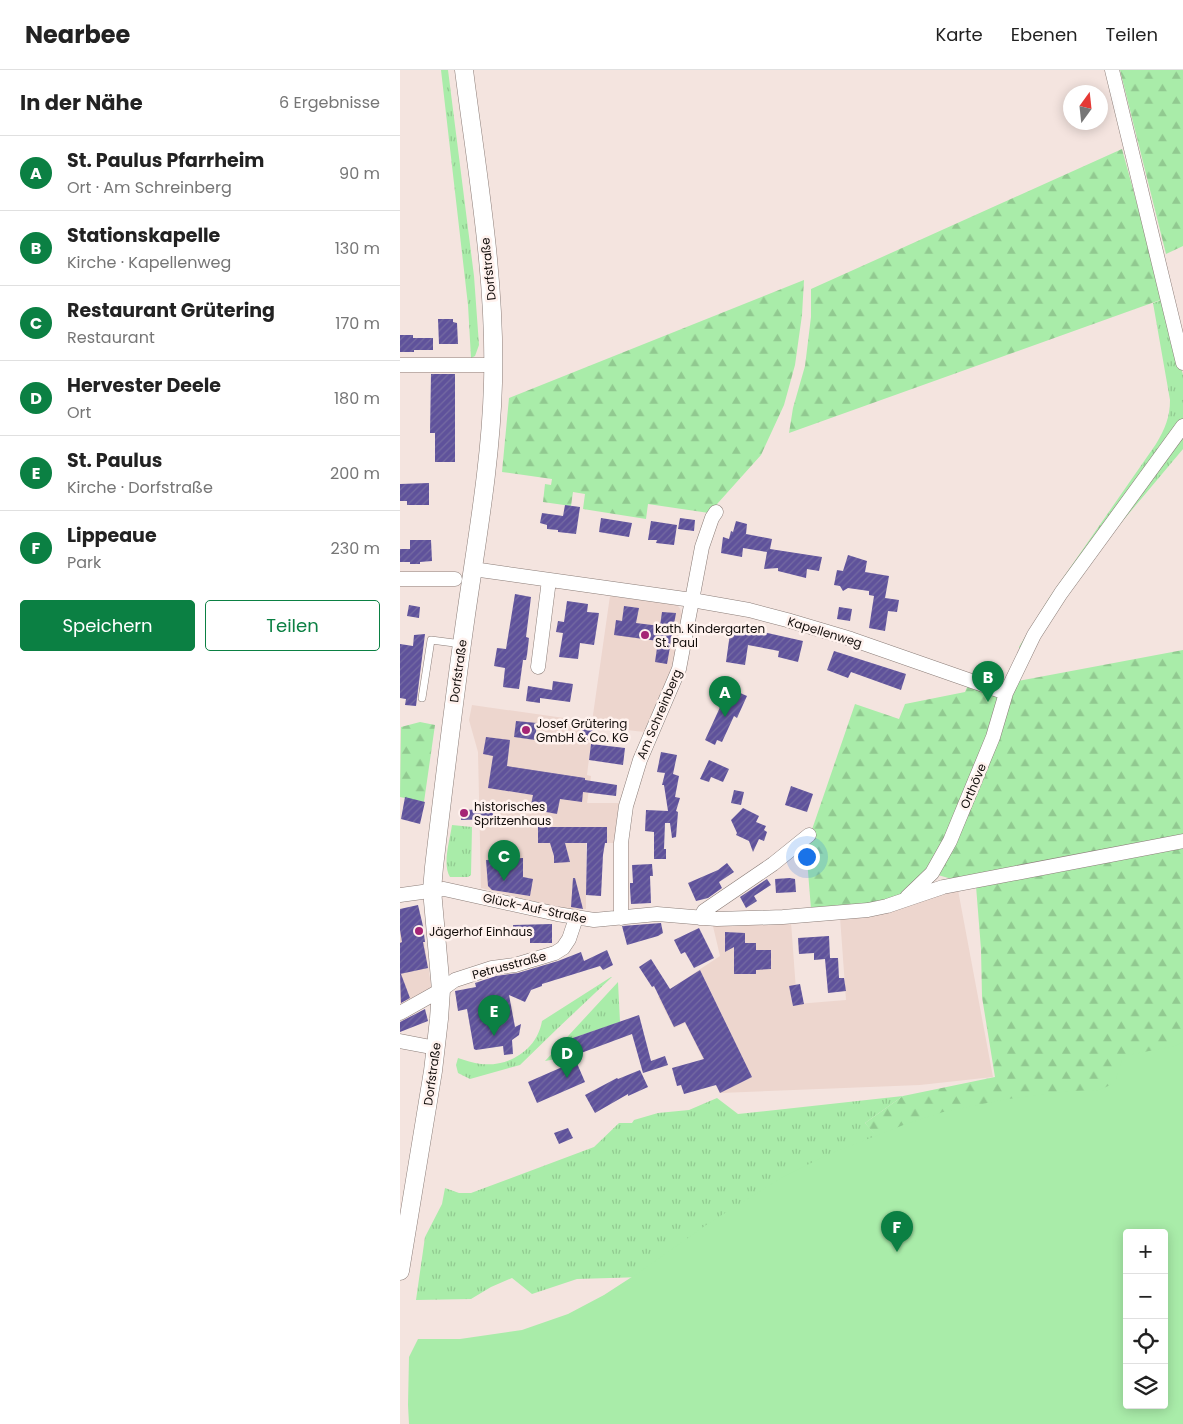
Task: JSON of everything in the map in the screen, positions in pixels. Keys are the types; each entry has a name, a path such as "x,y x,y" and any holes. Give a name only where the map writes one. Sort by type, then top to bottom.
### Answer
{"street":[{"name":"Dorfstraße","path":"400,1271 436,1048 441,990 432,890 451,717 491,435 492,314 464,70"},
{"path":"1112,70 1183,363"},
{"path":"400,365 493,364"},
{"name":"Orthöve","path":"904,899 932,874 950,840 993,738 1006,693 1026,650 1047,614 1183,426"},
{"name":"Am Schreinberg","path":"621,918 621,843 626,806 640,760 679,669 702,547 716,512"},
{"name":"Kapellenweg","path":"473,569 692,600 749,610 851,639 1006,693"},
{"path":"400,579 455,579"},
{"path":"538,667 549,580"},
{"path":"700,918 704,911 773,864 809,834"},
{"path":"904,899 943,887 1183,840"},
{"name":"Glück-Auf-Straße","path":"400,895 444,889 576,918 594,920 657,914 700,918 783,917 859,911 887,906 904,899"},
{"name":"Petrusstraße","path":"400,1013 455,980 492,968 515,965 563,948 569,939 576,918"},
{"path":"400,1041 436,1048"}],"lane":[{"path":"422,698 431,640 462,644"}],"shaded area":[{"path":"610,596 676,605 682,613 673,666 644,732 593,726 587,775 591,776 587,803 619,803 614,843 586,843 586,909 564,909 481,888 478,752 469,720 472,705 592,722"},
{"path":"958,890 993,1077 920,1085 720,1093 685,1023 674,1028 658,997 720,956 712,922 791,922 797,1004 846,1000 840,917"},
{"path":"400,909 419,909 432,991 402,1008 400,1001"}],"green space":[{"path":"441,70 448,70 474,276 479,345 475,356 471,358 468,305"},
{"path":"1120,70 1183,70 1183,246 1166,254"},
{"path":"1122,149 1163,299 789,433 793,408 805,366 811,317 811,289"},
{"path":"804,280 802,315 795,365 784,405 761,455 709,513 648,504 646,519 583,509 585,494 573,492 571,506 543,502 545,484 551,485 552,479 502,472 509,398"},
{"path":"1164,299 1183,375 1183,420 1021,652 1019,647 1049,598 1156,444 1164,428 1168,417 1170,400 1153,303"},
{"path":"1183,433 1183,449 1105,542"},
{"path":"1183,650 1183,1065 891,1154 865,1123 903,1096 995,1077 982,997 981,949 976,886 938,875 1018,681"},
{"path":"968,685 999,698 989,735 947,839 927,871 902,894 875,904 811,909 806,847 855,704 899,719 905,704 965,692"},
{"path":"420,722 435,725 424,802 400,797 401,727"},
{"path":"452,825 472,827 471,875 468,877 450,877 448,872 448,845"},
{"path":"611,977 520,1065 470,1079 458,1073 456,1065 458,1058 478,1064 491,1064 502,1063 520,1054 534,1040 542,1021"},
{"path":"618,982 620,1022 567,1040 572,1056 545,1061"},
{"path":"1183,1042 1183,1424 409,1424 409,1357 418,1339 460,1339 522,1330 568,1314 604,1295 709,1223 781,1178 827,1155 906,1124 943,1112 1007,1099 1072,1091 1099,1090 1115,1083 1123,1056 1175,1046"},
{"path":"903,1096 865,1123 892,1153 643,1277 577,1279 532,1294 512,1278 491,1287 471,1299 416,1300 425,1237 442,1204 445,1188 459,1193 471,1193 594,1147 619,1123 632,1123 634,1120 658,1113 689,1110 717,1098 738,1114"}],"building":[{"path":"438,319 453,319 453,322 457,323 458,344 439,344"},
{"path":"400,335 413,335 413,338 433,338 433,350 400,352"},
{"path":"431,374 455,374 455,462 435,462 435,433 430,433"},
{"path":"429,483 429,505 407,505 407,501 400,501 400,484"},
{"path":"565,505 580,507 576,534 547,529 547,525 540,523 542,513 563,516"},
{"path":"601,518 632,523 629,537 599,532"},
{"path":"680,518 695,520 694,531 678,529"},
{"path":"651,521 677,525 674,545 656,543 657,540 648,540"},
{"path":"736,521 747,524 746,534 772,539 770,549 822,557 819,571 807,569 806,578 778,571 778,568 764,569 767,552 743,548 742,557 721,553 723,537 729,539"},
{"path":"410,540 431,540 432,561 420,562 420,564 400,562 400,549 410,549"},
{"path":"848,555 867,561 865,572 889,576 885,598 899,600 897,612 888,611 885,631 869,628 874,596 869,595 869,591 848,588 843,591 840,586 834,585 837,570 843,571"},
{"path":"515,594 531,597 526,637 529,638 527,655 526,660 523,660 519,689 503,687 505,668 494,666 497,648 506,649"},
{"path":"567,601 588,604 587,612 599,613 594,645 580,643 578,659 559,657 563,633 556,632 558,621 564,622"},
{"path":"409,605 420,607 419,618 407,616"},
{"name":"kath. Kindergarten St. Paul","path":"624,606 639,608 636,623 660,626 662,612 676,613 667,664 655,662 658,641 614,635 616,620 622,621"},
{"path":"839,607 852,609 850,621 837,619"},
{"path":"731,626 803,641 798,662 778,657 779,651 748,645 745,665 726,662"},
{"path":"425,634 416,706 405,705 406,699 400,698 400,644 413,646 414,635"},
{"path":"834,651 906,674 901,690 851,672 848,678 827,670"},
{"path":"553,681 573,684 570,702 540,698 540,703 526,701 528,686 552,690"},
{"path":"727,692 736,696 738,692 747,696 737,718 734,716 722,742 717,740 715,745 705,740"},
{"name":"Josef Grütering GmbH & Co. KG","path":"516,721 537,723 535,740 514,737"},
{"path":"583,724 593,726 591,741 581,740"},
{"path":"486,737 510,740 507,766 617,785 616,796 583,792 582,802 560,799 557,814 530,809 533,795 488,788 493,756 483,754"},
{"path":"591,744 625,748 623,765 589,760"},
{"path":"661,752 677,755 673,774 679,776 675,797 680,798 676,811 678,812 676,837 672,838 670,823 665,823 664,849 666,849 666,859 654,859 654,832 645,831 646,810 668,811 664,785 662,785 665,773 657,772"},
{"path":"709,760 729,769 723,782 711,777 709,782 700,779"},
{"path":"791,786 813,794 807,812 785,805"},
{"path":"734,790 744,792 741,805 731,803"},
{"path":"405,797 425,802 420,824 401,819"},
{"path":"743,808 759,816 756,822 766,826 764,830 767,832 764,841 759,839 753,852 749,841 736,835 737,833 731,820"},
{"path":"493,809 493,819 461,820 461,810"},
{"path":"538,827 607,827 607,843 605,843 603,855 601,896 586,895 587,843 565,843 570,862 554,863 550,843 538,843"},
{"path":"523,858 523,877 533,879 530,896 492,890 488,886 486,860"},
{"path":"727,863 734,872 719,882 722,888 708,898 696,901 688,883 718,870"},
{"path":"652,864 653,876 650,876 651,903 631,904 630,883 633,883 632,865"},
{"path":"573,878 575,878 583,909 571,907"},
{"path":"767,879 771,885 754,896 757,901 746,908 740,897"},
{"path":"775,879 795,879 796,892 776,893"},
{"path":"418,905 423,926 425,942 423,942 428,968 400,974 400,943 402,942 400,909"},
{"path":"661,923 663,933 627,945 622,926"},
{"path":"552,924 552,943 530,943 530,936 514,936 513,925"},
{"path":"699,928 714,958 694,968 685,952 681,954 674,940"},
{"path":"725,932 745,933 745,943 756,943 756,950 771,950 771,969 756,970 756,974 734,974 734,947 725,952"},
{"path":"829,936 830,958 838,958 839,978 844,978 846,991 828,993 825,959 814,960 814,953 799,954 798,938"},
{"path":"607,950 613,965 603,970 600,966 542,984 542,986 531,990 525,1002 509,995 515,1027 521,1024 519,1035 512,1040 513,1054 504,1055 503,1046 474,1049 467,1009 458,1011 455,991 476,987 475,983 496,976 518,973 581,952 584,961"},
{"path":"651,959 670,989 700,970 752,1077 720,1093 716,1085 684,1094 681,1085 677,1086 672,1068 704,1059 685,1022 674,1027 654,986 652,987 639,967"},
{"path":"400,974 410,998 401,1003"},
{"path":"800,984 804,1004 793,1006 789,986"},
{"path":"425,1009 428,1021 400,1032 400,1022"},
{"path":"639,1015 651,1061 665,1056 668,1065 643,1073 632,1034 573,1056 567,1040"},
{"path":"576,1061 585,1082 537,1103 528,1082"},
{"path":"640,1070 648,1087 628,1096 628,1094 595,1113 585,1095 617,1078"},
{"path":"568,1128 573,1138 559,1144 554,1133"}],"place":[{"name":"kath. Kindergarten St. Paul","path":"645,635"},
{"name":"Stationskapelle","path":"988,702"},
{"name":"St. Paulus Pfarrheim","path":"725,717"},
{"name":"Josef Grütering GmbH & Co. KG","path":"526,730"},
{"name":"historisches Spritzenhaus","path":"464,813"},
{"name":"Restaurant Grütering","path":"504,881"},
{"name":"Jägerhof Einhaus","path":"419,931"},
{"name":"St. Paulus","path":"494,1036"},
{"name":"Hervester Deele","path":"567,1078"},
{"name":"Lippeaue","path":"897,1252"}]}
